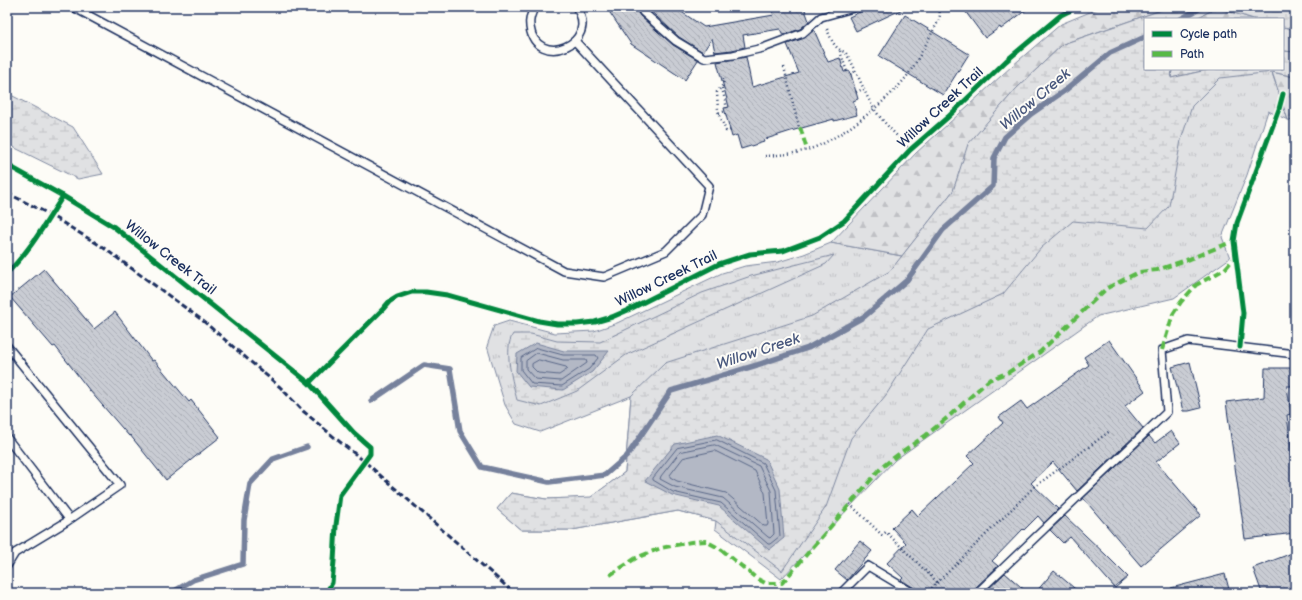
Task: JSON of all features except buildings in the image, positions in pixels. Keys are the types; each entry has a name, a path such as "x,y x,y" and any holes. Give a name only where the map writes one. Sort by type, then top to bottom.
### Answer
{"lane":[{"path":"73,7 564,271 604,277 666,251 702,215 709,186 576,41"},
{"path":"535,7 530,16 530,32 540,45 554,50 570,46 576,41 582,25 581,16 576,7"},
{"path":"640,7 642,12 676,41 704,58 734,55 763,48 803,33 821,17 857,7"},
{"path":"977,593 1167,412 1162,350 1188,341 1295,354"},
{"path":"7,346 120,485 15,553 7,566"},
{"path":"7,438 69,519"},
{"path":"841,593 868,566 913,593"}],"path":[{"path":"765,156 790,154 823,144 874,109 907,76 939,20 939,7"},
{"path":"826,28 835,47 845,52 857,71 863,89 874,109 910,150"},
{"path":"840,50 847,72"},
{"path":"784,67 799,128"},
{"path":"850,74 857,71"},
{"path":"724,78 722,87 717,92 719,113 726,131 731,130"},
{"path":"719,113 726,110 722,87"},
{"path":"856,92 863,89"},
{"path":"930,593 928,592 936,583 1033,488 1110,431"},
{"path":"850,504 882,535 886,532 937,582 936,583"}],"green space":[{"path":"1102,7 1170,7 1063,44 1016,89 969,144 953,191 902,256 831,243 916,153 1012,66 1061,24"},
{"path":"1170,7 1295,7 1295,29 1284,27 1284,18 1251,18 1217,8 1196,18 1144,18 1144,70 1172,70 1171,78 1207,70 1284,70 1284,51 1295,52 1295,77 1272,73 1288,120 1268,111 1247,175 1222,237 1230,258 1174,298 1098,316 895,460 781,579 715,529 716,521 678,511 572,530 521,530 497,509 511,493 546,499 590,498 625,472 631,396 540,432 516,424 505,405 487,346 494,326 509,321 555,333 594,331 617,323 722,273 745,266 778,262 804,254 831,243 902,256 968,144 1063,44"},
{"path":"1170,7 1295,7 1295,29 1284,27 1284,18 1251,18 1217,8 1196,18 1144,18 1144,70 1172,70 1171,78 1207,70 1284,70 1284,51 1295,52 1295,77 1272,72 1220,78 1192,106 1181,140 1169,206 1148,228 1073,221 1041,248 1003,294 928,329 886,395 851,438 826,507 782,571 716,521 678,511 572,530 521,530 497,509 511,493 546,499 591,497 625,472 631,396 665,363 812,316 890,271 953,191 968,144 1016,89 1063,44"},
{"path":"1217,8 1251,18 1196,18"},
{"path":"1284,27 1295,29 1295,52 1284,51"},
{"path":"1172,70 1207,70 1171,78"},
{"path":"1272,72 1295,77 1295,121 1288,120"},
{"path":"7,93 73,127 103,174 78,179 7,144"},
{"path":"834,255 826,264 626,355 577,391 541,406 517,400 511,376 509,357 510,340 513,334 531,334 557,341 600,342 702,293 751,276"}],"water":[{"path":"536,343 564,351 609,351 592,372 563,390 529,387 516,371 517,354"},
{"path":"717,435 766,459 780,489 784,538 769,550 719,506 672,495 645,481 675,444"}],"waterway":[{"name":"Willow Creek","path":"1183,18 1202,7"},
{"name":"Willow Creek","path":"371,401 424,365 450,369 460,431 482,467 549,482 605,475 627,456 671,391 808,348 865,316 907,280 943,230 993,186 994,158 1005,137 1031,114 1067,89 1110,53 1144,37"},
{"name":"Willow Creek","path":"171,593 193,580 243,564 244,520 250,484 273,459 307,447"}],"railway":[{"path":"7,193 45,212 101,246 202,320 280,387 303,411 364,461 514,593"}],"marked path":[{"path":"799,128 807,150"},
{"path":"610,575 636,558 661,548 691,542 706,541 722,550 756,578 765,583 782,583 882,467 925,436 989,380 1009,372 1040,352 1107,288 1139,272 1157,270 1234,241"},
{"path":"1162,350 1173,314 1181,302 1196,285 1225,269 1236,256"}],"cycle path":[{"name":"Willow Creek Trail","path":"309,383 389,302 397,297 412,292 447,295 539,321 557,324 595,322 628,310 719,264 750,254 783,251 820,237 844,221 910,150 948,117 1006,61 1061,15 1077,7"},
{"path":"1240,347 1243,313 1234,241 1237,223 1279,109 1283,94"},
{"name":"Willow Creek Trail","path":"7,165 63,196 114,227 309,383 354,433 370,447 370,454 340,495 336,525 332,583 326,593"},
{"path":"7,273 30,246 63,196"}]}
